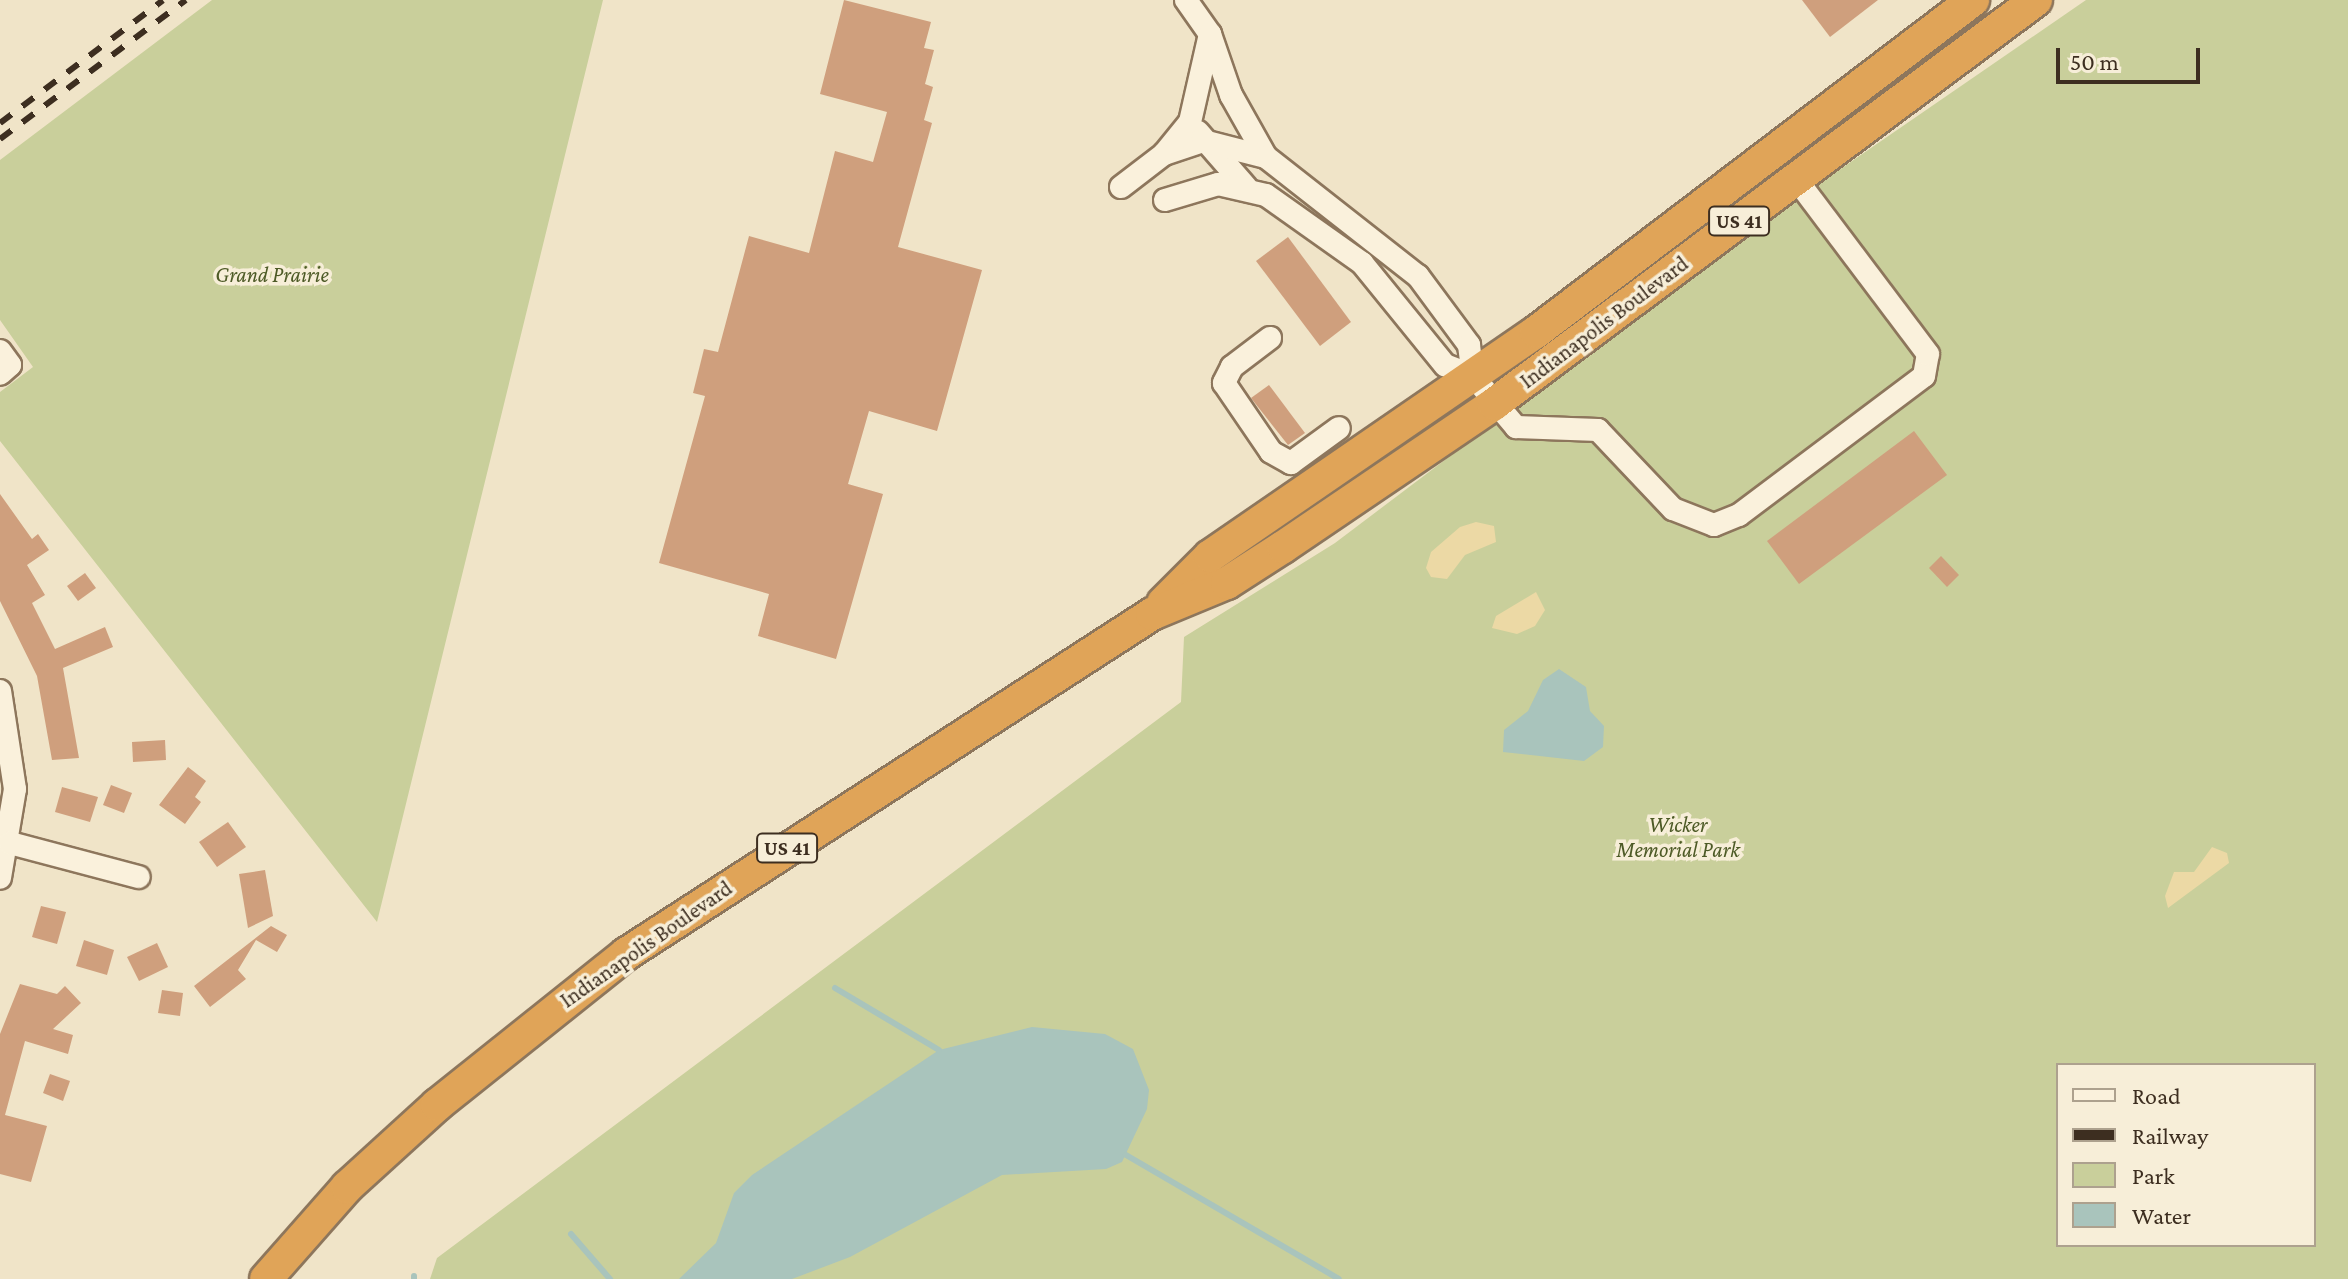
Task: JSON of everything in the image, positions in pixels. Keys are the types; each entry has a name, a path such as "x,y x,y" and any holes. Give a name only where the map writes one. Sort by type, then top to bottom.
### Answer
{"highway":[{"name":"Indianapolis Boulevard","path":"1152,614 1210,556 1473,376 1973,0"},
{"name":"Indianapolis Boulevard","path":"266,1279 347,1187 535,1021 739,879 1152,614 1227,583 1494,404 2036,0"}],"street":[{"path":"1186,0 1210,34 1231,95 1266,157 1418,276 1469,345 1473,376 1494,404 1527,432 1598,430 1673,509 1701,524 1725,523 1924,376 1928,354 1796,179"},
{"path":"1121,187 1164,154 1190,122 1210,34"},
{"path":"1190,122 1203,141 1246,187 1362,263 1445,365 1473,376"},
{"path":"1164,154 1203,141 1266,157"},
{"path":"1165,200 1206,186 1246,187"},
{"path":"1270,338 1232,367 1224,383 1271,452 1291,463 1339,428"},
{"path":"0,691 15,789 10,843 0,878"},
{"path":"10,843 139,877"}],"green space":[{"name":"Grand Prairie","path":"212,0 603,0 377,922 0,441 0,392 33,367 0,320 0,160"},
{"name":"Wicker Memorial Park","path":"2086,0 2348,0 2348,1279 430,1279 437,1258 1181,702 1184,637 1335,543 1720,252"}],"sand":[{"path":"1476,522 1494,526 1496,542 1465,555 1447,579 1431,577 1426,568 1431,552 1460,527"},
{"path":"1536,592 1545,610 1535,626 1517,634 1492,628 1496,616"},
{"path":"2212,847 2227,853 2229,863 2168,908 2165,896 2174,872 2194,872"}],"water":[{"path":"1559,669 1586,687 1590,711 1604,726 1603,747 1584,761 1503,752 1504,730 1528,711 1543,680"},
{"path":"1032,1027 1105,1034 1133,1049 1149,1090 1147,1109 1122,1162 1106,1169 1002,1175 850,1257 792,1279 679,1279 716,1243 734,1193 752,1175 939,1050"}],"building":[{"path":"844,0 931,22 924,48 934,50 925,84 933,87 924,120 932,123 898,247 982,270 937,431 869,411 848,484 883,494 836,659 758,636 769,594 659,563 705,396 693,393 704,349 718,352 749,236 809,253 835,151 873,162 887,112 820,94"},
{"path":"1802,0 1878,0 1830,37"},
{"path":"1288,237 1351,322 1320,346 1256,261"},
{"path":"1269,385 1305,433 1288,445 1251,398"},
{"path":"1914,431 1947,475 1799,584 1767,541"},
{"path":"0,494 32,539 38,534 49,550 27,565 45,595 32,603 55,649 105,627 113,647 63,668 79,758 52,760 37,676 0,601"},
{"path":"1941,556 1959,575 1947,587 1929,568"},
{"path":"85,573 96,588 78,601 67,586"},
{"path":"165,740 166,760 133,762 132,742"},
{"path":"188,767 206,781 195,797 201,802 185,824 159,805"},
{"path":"111,785 132,793 124,813 103,805"},
{"path":"62,787 98,797 90,822 55,812"},
{"path":"228,822 246,847 217,867 199,842"},
{"path":"265,870 273,916 248,928 239,874"},
{"path":"41,906 66,912 57,944 32,937"},
{"path":"271,926 287,935 277,952 256,940 238,970 246,979 210,1007 194,986"},
{"path":"84,940 114,950 107,975 76,966"},
{"path":"157,943 168,967 139,981 127,957"},
{"path":"20,984 57,994 65,986 81,1003 53,1029 73,1035 68,1054 25,1041 5,1115 47,1126 31,1182 0,1174 0,1034"},
{"path":"162,990 183,993 180,1016 158,1013"},
{"path":"50,1074 70,1081 63,1101 43,1093"}],"waterway":[{"path":"835,988 939,1050"},
{"path":"1126,1155 1339,1279"},
{"path":"571,1234 610,1279"}],"railway":[{"path":"0,123 163,0"},
{"path":"0,139 186,0"}]}
